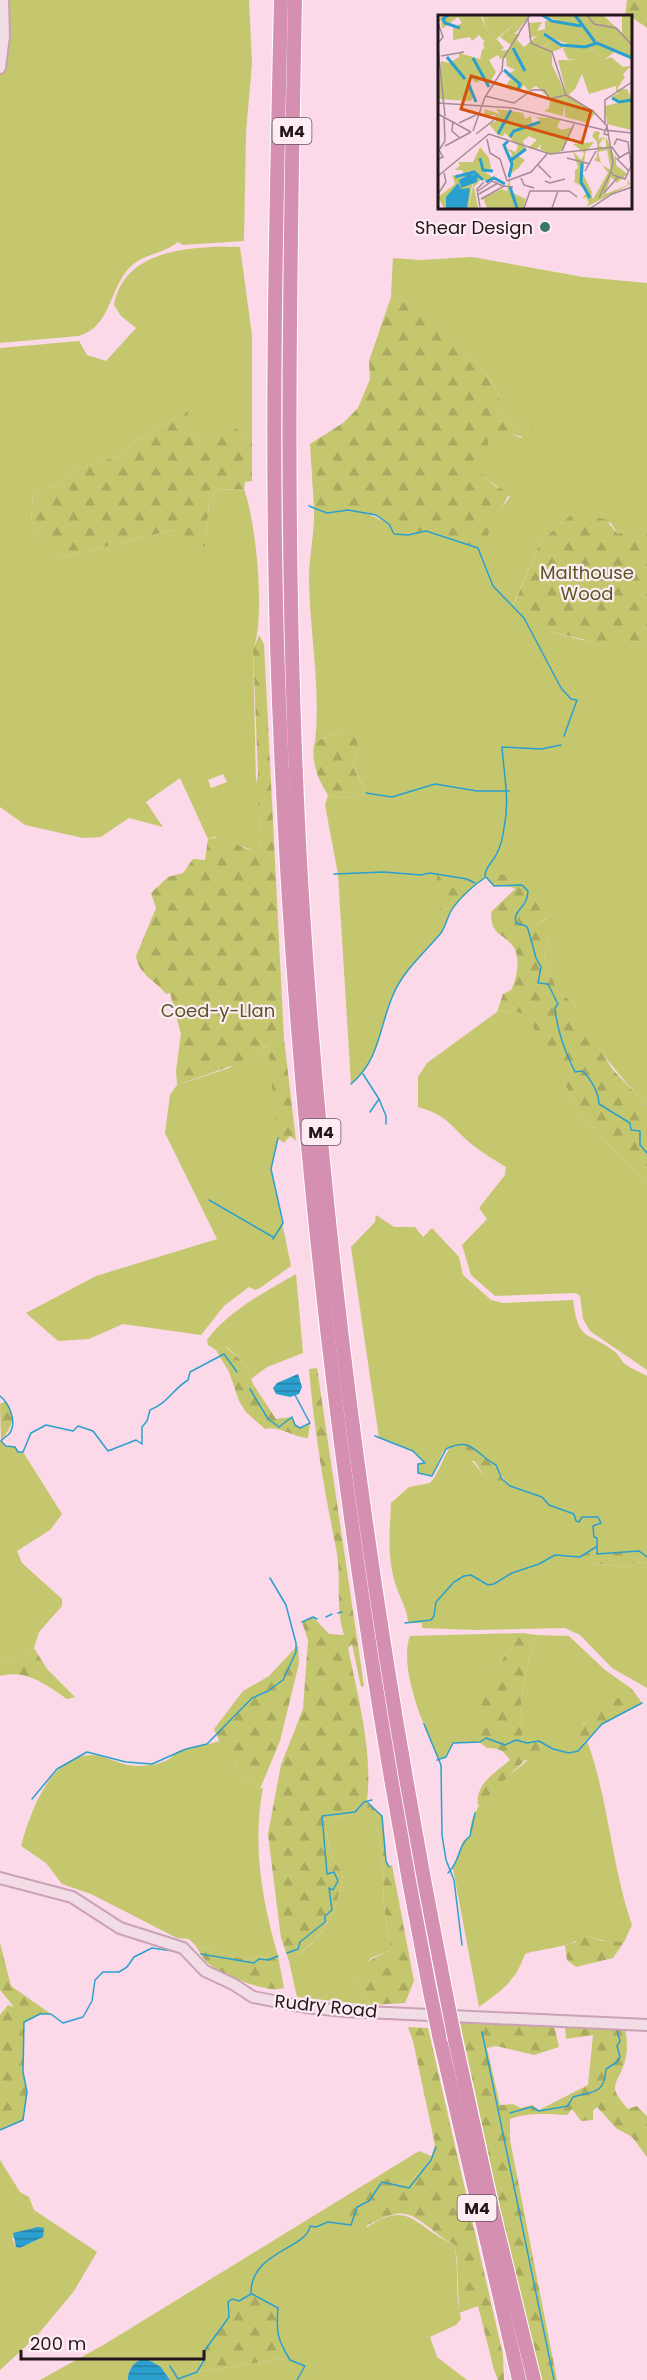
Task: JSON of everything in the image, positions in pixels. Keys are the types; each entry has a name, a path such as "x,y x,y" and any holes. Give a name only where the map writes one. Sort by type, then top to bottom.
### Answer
{"highway":[{"path":"272,0 269,150 275,262"},
{"name":"M4","path":"280,0 275,262 277,644 288,893 309,1153 340,1443 393,1794 439,2035 519,2380"},
{"name":"M4","path":"295,0 288,376 292,655 302,893 322,1141 341,1329 378,1607 409,1803 455,2040 534,2380"},
{"path":"290,263 300,155 303,0"}],"street":[{"path":"0,68 4,36 3,0"},
{"name":"Rudry Road","path":"0,1878 72,1897 120,1928 175,1945 194,1958 205,1971 233,1984 253,1997 305,2007 344,2011 647,2025"}],"green space":[{"path":"3,0 249,0 252,64 246,132 244,241 183,245 178,242 141,259 123,276 97,325 89,332 78,336 0,343 0,68"},
{"path":"627,0 647,0 647,28 632,17 632,15 625,15"},
{"path":"240,247 252,335 252,444 241,431 215,443 201,443 188,431 188,411 157,429 148,437 136,440 118,456 80,468 55,486 33,495 31,521 45,539 54,539 60,558 172,530 205,546 209,503 215,490 244,489 256,546 259,594 257,635 253,650 256,780 261,816 259,852 214,837 208,839 180,778 146,802 163,827 129,818 101,837 83,838 25,825 0,807 0,348 79,341 87,355 106,361 136,328 121,316 114,305 120,286 131,272 146,261 164,254 202,248","holes":["223,774 227,782 211,788 208,780"]},
{"path":"472,257 583,277 647,283 647,522 618,534 611,523 572,514 541,541 513,605 524,618 531,632 552,632 582,640 647,645 647,1105 598,1047 573,1008 576,1005 558,991 544,954 549,938 536,924 546,919 519,890 494,886 486,877 476,884 467,879 437,874 437,901 445,923 443,930 416,960 399,984 389,1005 374,1053 361,1075 351,1084 338,874 325,805 328,795 345,798 366,793 353,765 358,751 342,732 315,741 317,701 309,581 314,508 325,511 351,510 367,514 408,535 426,531 478,548 479,551 499,511 510,497 481,474 490,432 509,433 521,438 533,423 519,427 508,418 503,412 494,385 461,347 416,308 403,300 391,297 393,258 420,260"},
{"path":"391,297 403,300 417,308 462,347 494,385 503,412 508,418 519,427 534,422 529,439 509,433 490,433 482,474 496,487 510,492 479,552 477,548 426,531 408,535 394,534 387,524 369,514 324,511 314,508 310,444 343,423 358,408 370,379 369,361"},
{"path":"188,411 188,431 201,443 215,443 221,432 234,428 241,431 252,444 252,481 245,482 244,489 215,490 209,503 205,547 172,530 60,558 54,546 54,539 45,539 31,521 33,495 55,486 80,468 118,456 136,440 148,437 157,429"},
{"name":"Malthouse Wood","path":"572,514 605,519 618,534 647,521 647,645 598,643 552,632 531,632 524,618 513,606 541,541"},
{"name":"Coed-y-Llan","path":"259,635 264,644 284,1039 296,1141 290,1136 284,1143 277,1138 268,1046 258,1049 248,1060 177,1085 176,1071 181,1034 170,993 166,994 144,973 136,956 156,908 151,893 168,877 183,873 193,859 205,860 208,839 221,839 259,851 261,816 255,789 258,774 253,650"},
{"path":"342,732 357,736 358,751 353,766 366,793 345,798 328,795 314,762 315,741"},
{"path":"491,862 498,874 529,879 535,888 536,898 554,914 536,924 546,931 549,939 544,954 558,991 576,1005 573,1008 613,1070 647,1105 647,1182 604,1140 599,1129 587,1124 526,1014 512,1011 497,1012 503,994 511,990 513,986 517,956 513,946 495,930 491,912 516,888 511,885 495,885 489,881 484,873"},
{"path":"437,874 467,879 476,884 451,910 445,923 437,901"},
{"path":"497,1012 526,1013 587,1124 599,1129 604,1140 647,1182 647,1370 590,1331 583,1319 580,1296 576,1293 495,1296 471,1275 462,1245 487,1219 479,1208 505,1175 506,1167 474,1146 443,1118 418,1107 418,1077 427,1063"},
{"path":"269,1046 278,1138 271,1169 291,1266 260,1288 255,1290 249,1287 224,1306 201,1335 123,1324 89,1339 58,1341 26,1313 96,1276 217,1239 165,1133 170,1095 177,1085 229,1068 258,1049"},
{"path":"376,1215 394,1227 415,1227 423,1237 432,1228 459,1257 463,1275 491,1300 503,1303 573,1300 578,1323 585,1334 614,1351 626,1365 647,1376 647,1557 639,1551 597,1554 596,1548 590,1563 628,1567 635,1563 647,1562 647,1688 612,1668 580,1635 565,1628 475,1630 422,1628 422,1623 408,1623 390,1560 391,1503 409,1487 430,1483 452,1446 443,1452 432,1476 418,1473 418,1464 424,1462 413,1451 379,1438 351,1247 375,1222","holes":["486,1459 505,1480 512,1487 490,1483 472,1461"]},
{"path":"296,1274 303,1353 267,1367 251,1379 247,1366 227,1347 216,1350 208,1345 207,1340 236,1311"},
{"path":"226,1347 247,1366 253,1384 276,1419 292,1417 295,1425 300,1428 310,1423 308,1438 275,1429 265,1429 246,1412 239,1401 229,1372 216,1350"},
{"path":"317,1368 364,1686 361,1687 352,1644 348,1648 360,1705 368,1763 367,1801 382,1816 386,1861 389,1866 392,1865 414,1981 405,2003 370,2005 357,1979 366,1964 391,1950 385,1909 380,1842 370,1807 358,1813 324,1820 332,1859 343,1873 333,1913 320,1934 289,1961 281,1938 268,1834 281,1765 303,1709 308,1640 302,1622 313,1617 329,1634 344,1635 340,1613 338,1559 320,1459 311,1391 309,1369"},
{"path":"6,1401 12,1412 12,1422 1,1441 0,1404"},
{"path":"0,1440 6,1446 15,1447 18,1452 23,1452 62,1514 50,1530 17,1551 22,1563 62,1599 62,1606 39,1632 34,1648 9,1662 0,1660"},
{"path":"462,1443 471,1446 496,1465 502,1479 513,1488 504,1490 489,1483"},
{"path":"596,1547 597,1554 639,1551 647,1557 647,1562 635,1563 629,1567 590,1563 580,1557"},
{"path":"522,1633 495,1669 467,1742 453,1743 446,1757 439,1759 421,1716 410,1681 407,1649 410,1636"},
{"path":"522,1633 537,1635 528,1662 523,1688 521,1714 523,1742 542,1742 536,1754 524,1761 478,1806 480,1791 487,1779 510,1760 500,1750 487,1748 479,1742 467,1742 469,1732 495,1669"},
{"path":"537,1635 569,1636 605,1670 632,1689 583,1724 584,1745 587,1741 594,1763 619,1879 632,1925 624,1942 618,1944 577,1934 578,1939 569,1944 525,1954 512,1979 479,2007 453,1869 463,1841 470,1836 477,1809 496,1786 531,1758 542,1743 523,1742 521,1714 528,1662"},
{"path":"298,1645 299,1663 280,1741 260,1789 240,1775 236,1763 222,1747 214,1729 243,1691 269,1676"},
{"path":"34,1648 47,1669 75,1697 67,1699 28,1677 10,1674 0,1676 0,1660 9,1662"},
{"path":"632,1689 642,1703 602,1724 575,1752 575,1741 585,1722 603,1707"},
{"path":"219,1741 236,1763 240,1775 260,1789 263,1788 258,1831 260,1873 267,1915 278,1956 272,1959 260,1956 247,1960 195,1945 189,1939 177,1938 91,1894 62,1884 46,1863 21,1846 36,1802 44,1788 65,1764 78,1757 93,1755 131,1766 149,1765 166,1761 179,1751"},
{"path":"370,1806 380,1842 385,1909 391,1950 371,1958 357,1979 370,2005 297,1997 289,1961 311,1944 327,1924 337,1901 343,1873 332,1859 324,1820 358,1813"},
{"path":"576,1933 603,1941 624,1942 613,1958 576,1967 567,1960 565,1945 576,1942"},
{"path":"0,1943 11,1986 51,2014 40,2014 24,2023 23,2072 27,2092 23,2120 0,2130 0,2015 8,2005 14,2007 0,1990"},
{"path":"195,1945 247,1960 260,1956 272,1959 278,1956 284,1988 257,1986 224,1973 207,1962"},
{"path":"459,2018 554,2025 559,2047 534,2055 496,2046 487,2048 500,2105 513,2104 521,2108 532,2105 539,2110 588,2085 593,2035 566,2039 565,2025 625,2027 626,2057 615,2089 628,2109 637,2106 647,2116 647,2157 632,2137 616,2128 597,2107 593,2111 593,2120 581,2121 572,2109 567,2115 531,2114 510,2119 510,2140 557,2380 541,2380 510,2254"},
{"path":"408,2027 428,2028 503,2355 504,2380 498,2380 494,2370 478,2306 459,2313 457,2258 454,2244 419,2220 404,2214 390,2215 351,2231 346,2220 354,2207 373,2186 387,2179 395,2179 408,2184 430,2160 435,2145"},
{"path":"419,2151 431,2156 408,2184 393,2179 366,2228 381,2219 403,2215 454,2244 461,2319 456,2325 430,2337 437,2357 467,2380 170,2380 161,2367 145,2358 132,2366 128,2380 40,2380 105,2344","holes":["251,2294 278,2308 278,2334 288,2358 197,2372 205,2349 224,2324 228,2303 239,2301"]},
{"path":"0,2160 20,2192 29,2197 34,2210 97,2252 74,2291 36,2337 0,2370","holes":["12,2238 39,2239 20,2248 16,2247"]},
{"path":"251,2294 278,2308 278,2333 288,2358 197,2372 208,2342 226,2318 228,2302 232,2299 239,2301"}],"water":[{"path":"298,1374 302,1387 299,1394 290,1397 276,1394 273,1388 277,1383"},
{"path":"38,2227 44,2228 43,2237 20,2248 16,2247 13,2233"},
{"path":"145,2358 161,2367 170,2380 128,2380 132,2366"}],"waterway":[{"path":"309,506 327,513 348,510 376,515 389,524 394,534 408,535 426,531 478,548 493,586 524,618 561,688 571,699 577,700 564,736"},
{"path":"485,876 487,868 499,849 506,818 507,797 502,747 541,749 561,745"},
{"path":"366,793 392,797 435,784 477,791 509,791"},
{"path":"334,874 384,872 421,875 430,873 467,879 475,883"},
{"path":"351,1084 361,1075 373,1054 397,986 441,933 457,902 486,877 494,886 522,885 528,891 526,901 516,915 516,923 528,929 536,958 541,967 538,983 548,984 558,1004 555,1008 558,1024 571,1064 575,1072 582,1071 591,1081 599,1104 630,1123 631,1130 640,1131 640,1145 647,1153"},
{"path":"363,1074 379,1099 370,1112"},
{"path":"379,1099 386,1116 386,1124"},
{"path":"273,1239 283,1223 271,1169 278,1138"},
{"path":"209,1200 273,1237"},
{"path":"0,1396 9,1408 13,1424 9,1434 1,1441 6,1446 15,1447 18,1452 23,1452 31,1433 46,1425 73,1431 78,1426 93,1431 108,1451 136,1440 142,1444 142,1427 147,1421 150,1410 162,1403 188,1380 190,1372 224,1354 237,1372"},
{"path":"250,1389 268,1419 279,1427 292,1417 295,1425 300,1428 310,1423 295,1395"},
{"path":"375,1436 413,1451 425,1463 418,1464 418,1473 432,1476 446,1449 462,1444 468,1445 496,1465 502,1479 510,1486 542,1497 549,1505 574,1514 576,1521 579,1522 582,1517 598,1517 601,1523 593,1526 594,1537 597,1538 597,1554 639,1551 647,1557"},
{"path":"405,1623 431,1620 434,1616 436,1602 454,1582 464,1576 471,1575 488,1585 494,1584 512,1573 539,1564 555,1555 580,1557 596,1547"},
{"path":"32,1799 57,1769 87,1752 126,1762 152,1764 186,1749 207,1744 252,1698 268,1691 283,1680 296,1652 296,1643 286,1605 270,1578"},
{"path":"338,1613 342,1612"},
{"path":"326,1617 332,1614"},
{"path":"302,1622 313,1617 317,1619"},
{"path":"437,1760 446,1757 453,1743 480,1742 486,1738 505,1745 516,1740 527,1743 539,1741 553,1749 569,1753 578,1751 602,1724 642,1703"},
{"path":"424,1724 441,1765 442,1835 446,1860 454,1880 462,1945"},
{"path":"287,1953 298,1949 300,1942 325,1922 325,1916 332,1910 329,1888 333,1890 338,1881 334,1872 327,1874 322,1816 355,1812 364,1802 372,1800"},
{"path":"368,1803 382,1816 386,1861 389,1867"},
{"path":"448,1873 455,1864 463,1844 470,1836 475,1813"},
{"path":"0,2130 23,2120 27,2092 23,2072 24,2022 40,2014 51,2014 63,2023 83,2017 92,2001 95,1980 103,1972 119,1972 127,1967 134,1957 152,1948 180,1952"},
{"path":"201,1954 254,1963 259,1959 268,1960 278,1956"},
{"path":"510,2113 531,2107 539,2111 568,2106 573,2097 597,2090 603,2083 606,2069 617,2062 620,2057 617,2046 620,2041 617,2030 619,2028"},
{"path":"482,2032 554,2380"},
{"path":"170,2366 178,2379 197,2372 204,2360 205,2350 229,2317 228,2302 232,2299 239,2301 251,2294 253,2280 259,2268 307,2234 310,2226 316,2227 328,2222 351,2225 357,2207 369,2201 382,2182 409,2188 431,2160 436,2147"},
{"path":"252,2294 278,2308 277,2329 282,2346 290,2360 305,2366 297,2380"}],"place":[{"name":"Shear Design","path":"545,227"}]}
